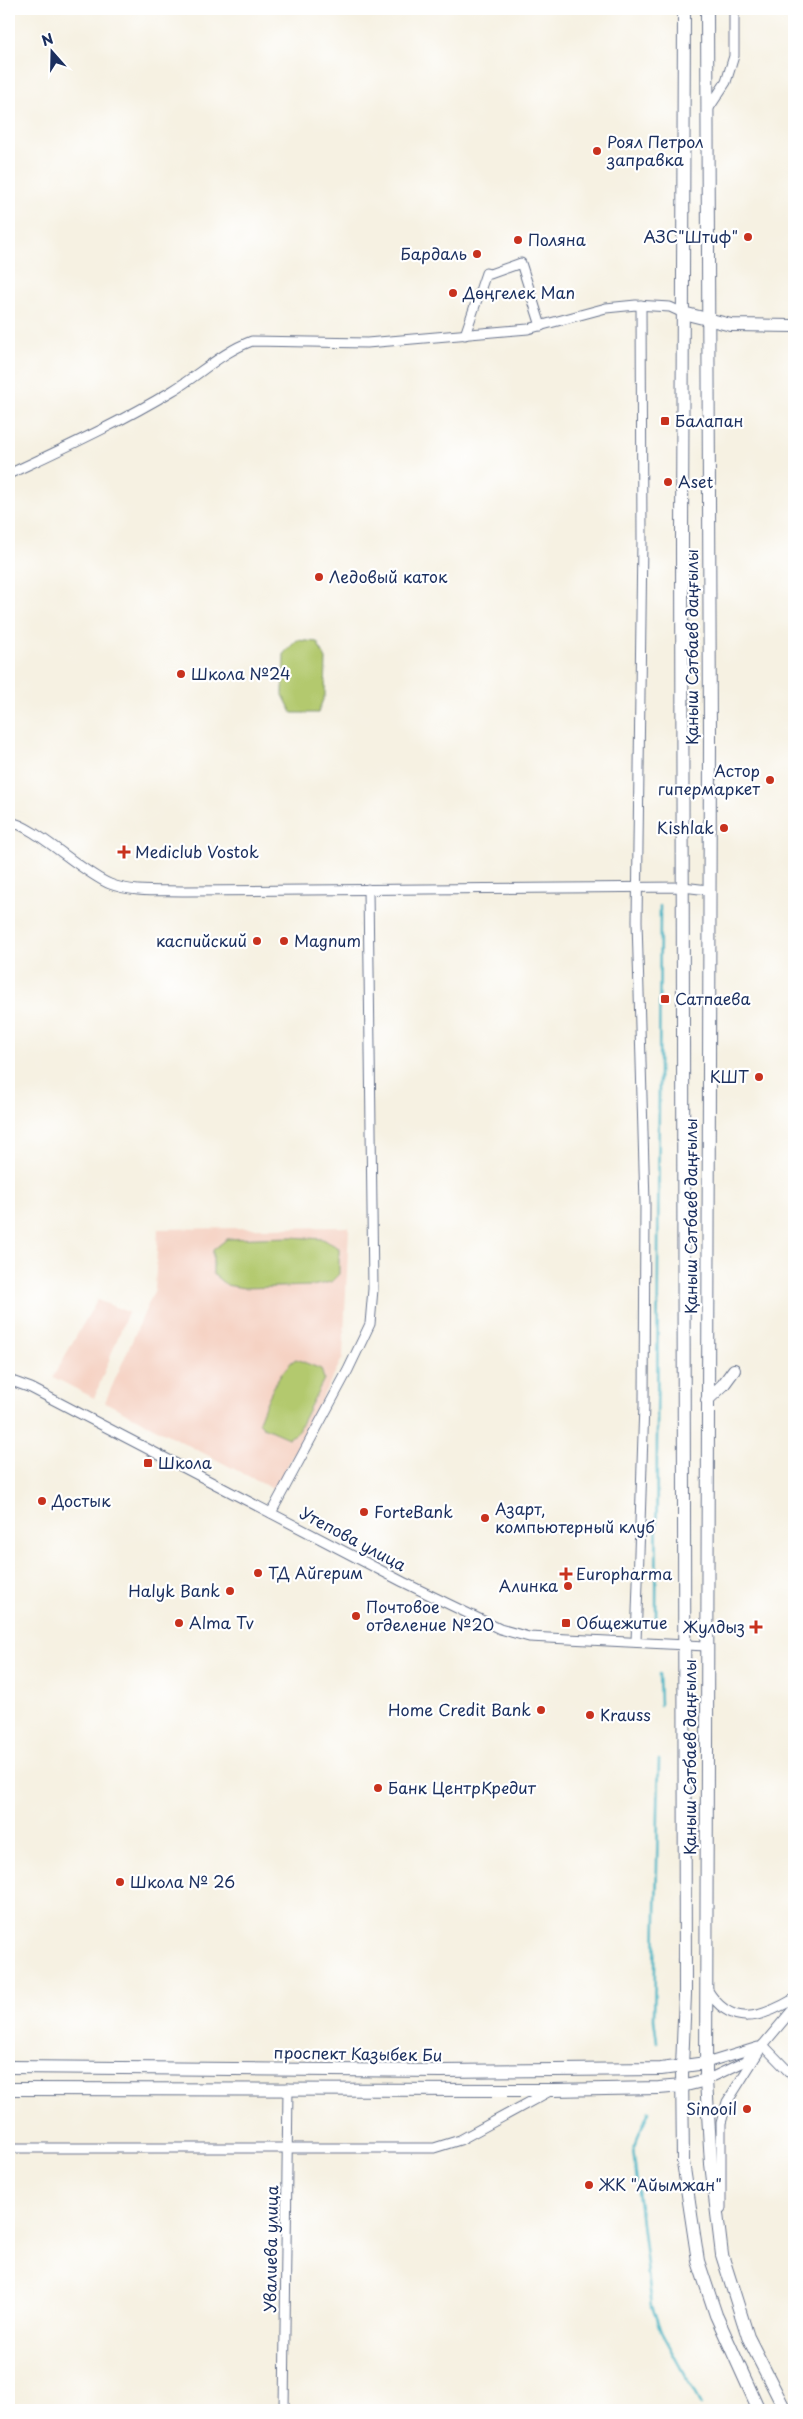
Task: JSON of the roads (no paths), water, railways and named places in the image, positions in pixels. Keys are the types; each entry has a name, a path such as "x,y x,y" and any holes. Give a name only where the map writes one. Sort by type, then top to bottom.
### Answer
{"main road":[{"name":"Қаныш Сәтбаев даңғылы","path":"684,9 683,1644 685,1994 682,2067 682,2162 698,2261 716,2315 759,2410"},
{"name":"Қаныш Сәтбаев даңғылы","path":"707,9 706,2080 711,2164 722,2254 748,2337 786,2410"},
{"path":"683,313 731,325 794,326"},
{"path":"707,1400 734,1370"},
{"name":"проспект Казыбек Би","path":"9,2068 450,2071 682,2067 706,2063"},
{"name":"проспект Казыбек Би","path":"9,2089 288,2088 552,2090 682,2086 706,2080"}],"street":[{"path":"707,111 726,82 734,56 734,9"},
{"path":"465,335 486,273 490,274 521,263 541,326"},
{"path":"636,1642 644,1405 645,1203 637,888 642,540 642,305"},
{"path":"9,474 113,425 174,390 238,346 252,342 368,343 465,335 528,329 606,308 642,305 670,307 683,313"},
{"path":"9,822 28,831 95,877 111,885 130,888 186,892 368,888 683,887 708,890"},
{"path":"271,1513 348,1370 370,1324 373,1289 373,1227 368,888"},
{"name":"Утепова улица","path":"9,1380 31,1388 404,1582 500,1629 528,1637 706,1646"},
{"path":"706,1987 715,2002 723,2010 738,2015 754,2016 771,2013 794,1999"},
{"path":"722,2254 720,2123 726,2102 763,2045 794,2008"},
{"path":"706,2063 763,2045"},
{"path":"763,2045 794,2077"},
{"path":"706,2080 744,2062 763,2045"},
{"name":"Увалиева улица","path":"284,2410 288,2088"},
{"path":"9,2148 434,2148 460,2140 552,2090"}],"waterway":[{"path":"656,1619 660,906"},
{"path":"659,1674 660,1705"},
{"path":"657,2042 654,2019 659,1760"},
{"path":"649,2111 633,2149 652,2307 660,2330 701,2405"}],"place":[{"name":"Роял Петрол заправка","path":"597,151"},
{"name":"АЗС\"Штиф\"","path":"748,237"},
{"name":"Поляна","path":"518,240"},
{"name":"Бардаль","path":"477,254"},
{"name":"Дөңгелек Man","path":"453,293"},
{"name":"Балапан","path":"665,421"},
{"name":"Aset","path":"668,482"},
{"name":"Ледовый каток","path":"319,577"},
{"name":"Школа №24","path":"181,674"},
{"name":"Астор гипермаркет","path":"770,780"},
{"name":"Kishlak","path":"724,828"},
{"name":"Mediclub Vostok","path":"124,852"},
{"name":"каспийский","path":"257,941"},
{"name":"Magnum","path":"284,941"},
{"name":"Сатпаева","path":"665,999"},
{"name":"КШТ","path":"759,1077"},
{"name":"Школа","path":"148,1463"},
{"name":"Достык","path":"42,1501"},
{"name":"ForteBank","path":"364,1512"},
{"name":"Азарт, компьютерный клуб","path":"485,1518"},
{"name":"ТД Айгерим","path":"258,1573"},
{"name":"Europharma","path":"566,1574"},
{"name":"Алинка","path":"568,1586"},
{"name":"Halyk Bank","path":"230,1591"},
{"name":"Почтовое отделение №20","path":"356,1616"},
{"name":"Alma Tv","path":"179,1623"},
{"name":"Общежитие","path":"566,1623"},
{"name":"Жулдыз","path":"756,1627"},
{"name":"Home Credit Bank","path":"541,1710"},
{"name":"Krauss","path":"590,1715"},
{"name":"Банк ЦентрКредит","path":"378,1788"},
{"name":"Школа № 26","path":"120,1882"},
{"name":"Sinooil","path":"747,2109"},
{"name":"ЖК \"Айымжан\"","path":"589,2185"}]}
